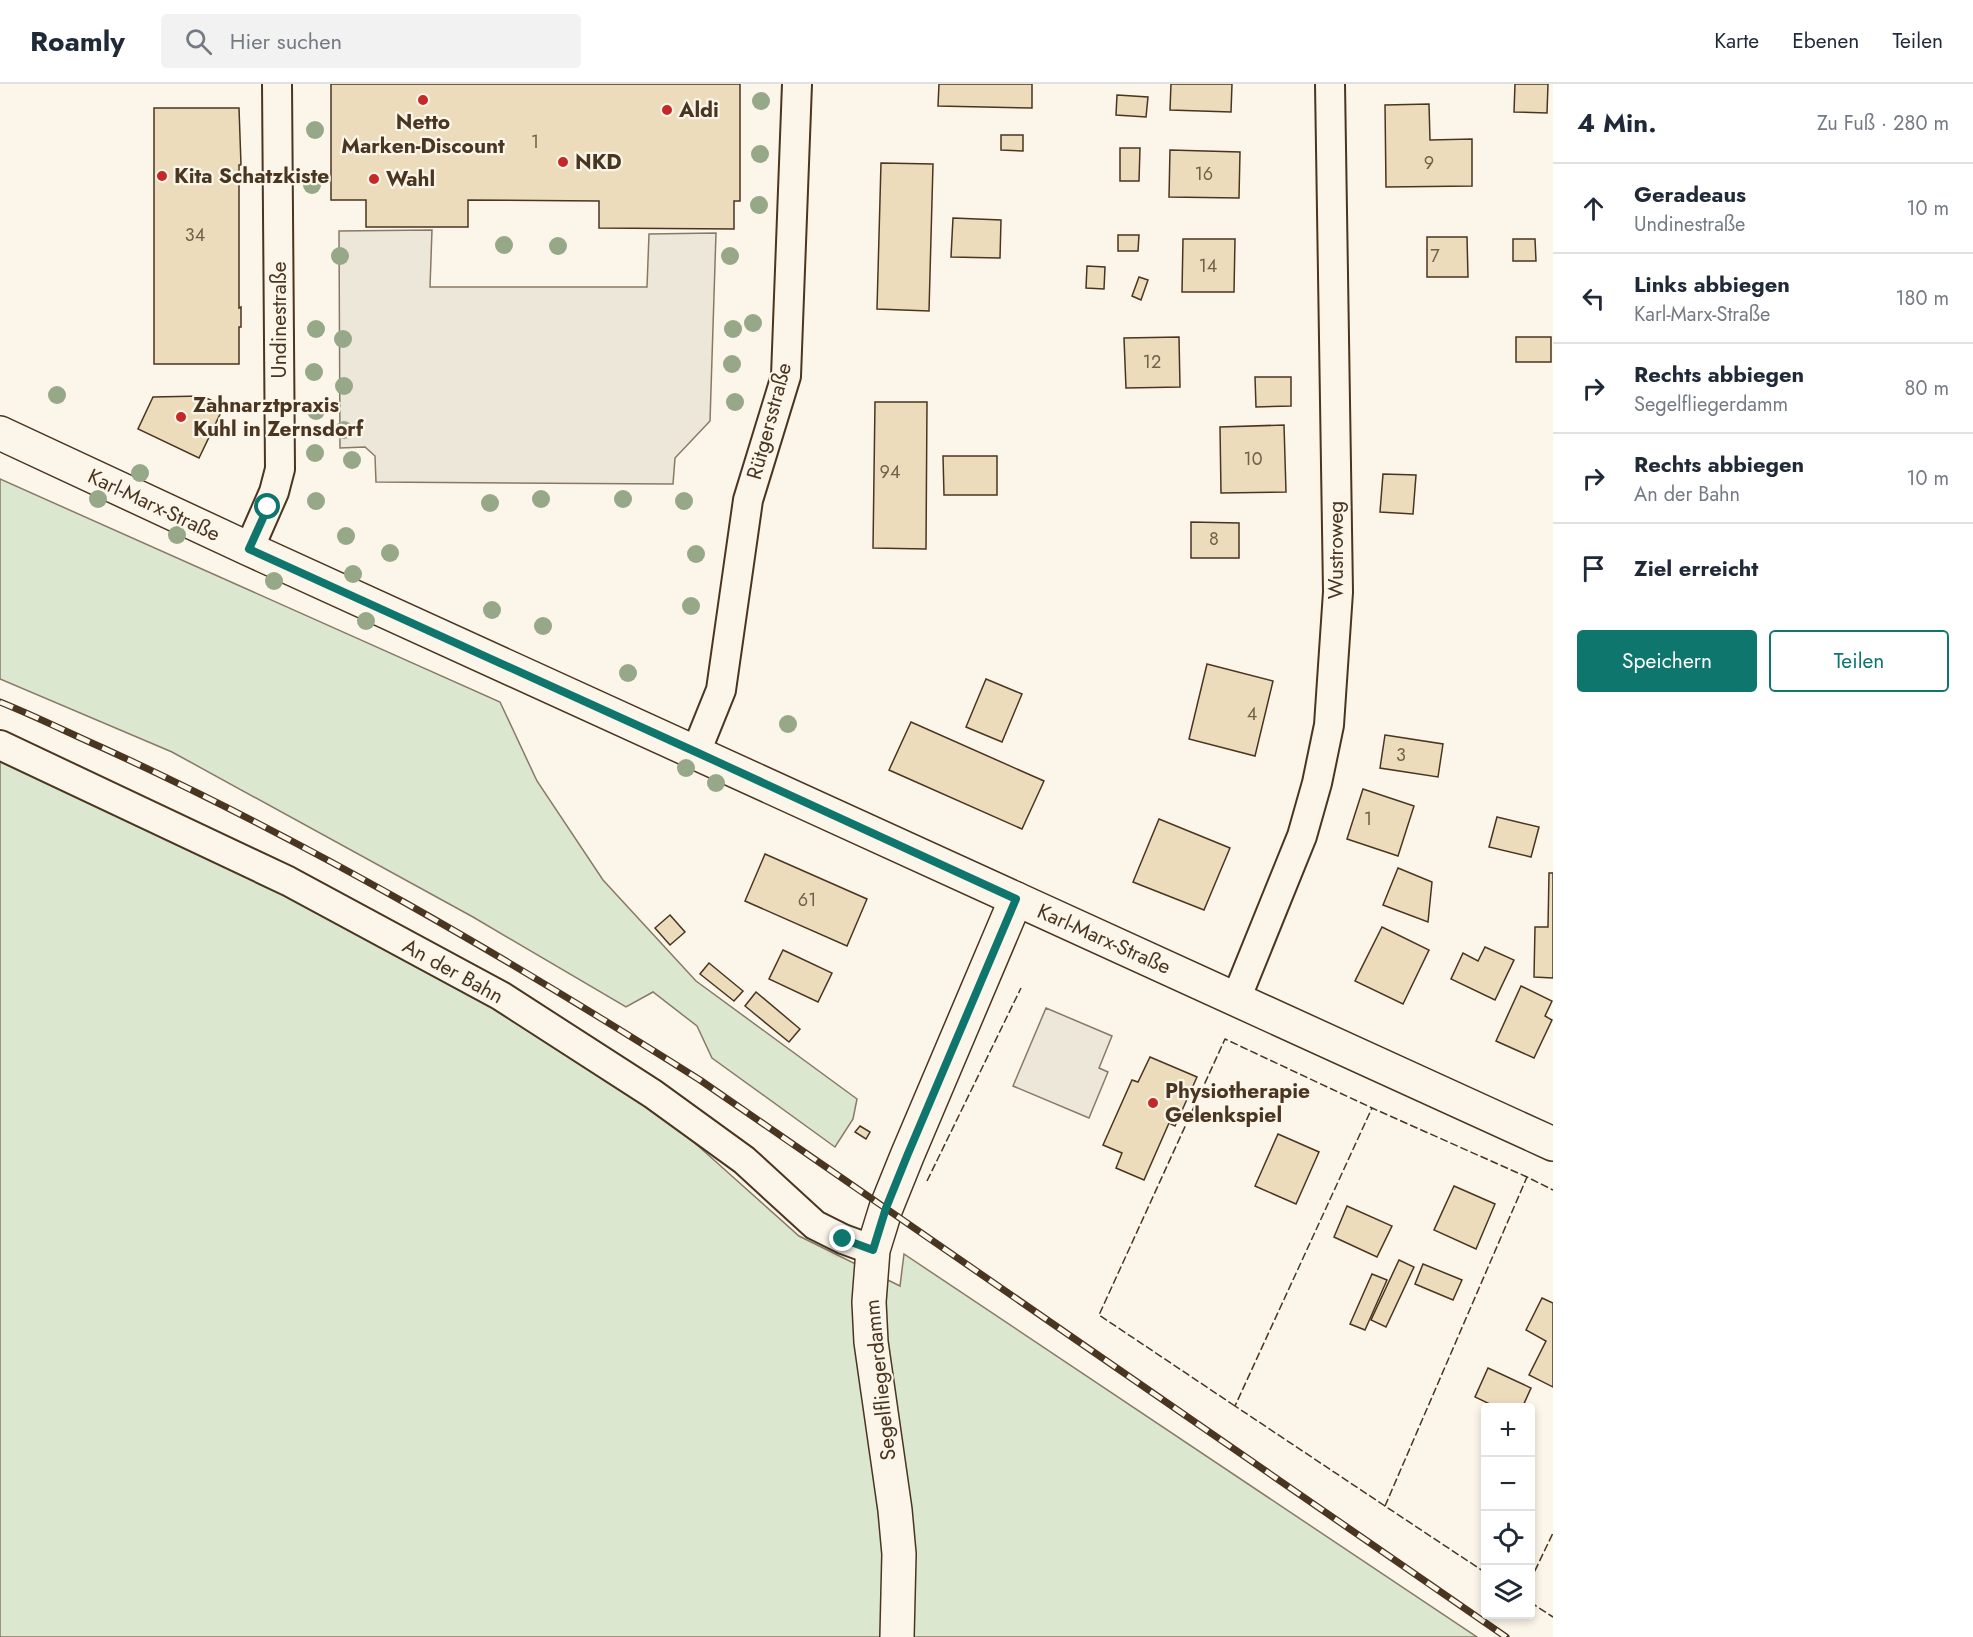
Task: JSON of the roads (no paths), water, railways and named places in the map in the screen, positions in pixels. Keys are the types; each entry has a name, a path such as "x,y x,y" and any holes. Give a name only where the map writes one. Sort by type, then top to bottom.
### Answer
{"street":[{"name":"Undinestraße","path":"249,549 274,492 280,469 277,84"},
{"name":"Rütgersstraße","path":"696,752 722,690 748,500 786,376 797,84"},
{"name":"Wustroweg","path":"1236,999 1302,836 1317,783 1329,725 1338,592 1330,84"},
{"name":"Karl-Marx-Straße","path":"0,433 249,549 1553,1144"},
{"name":"An der Bahn","path":"0,745 288,881 501,996 654,1094 744,1160 815,1224 843,1239 873,1250"},
{"name":"Segelfliegerdamm","path":"897,1637 898,1543 872,1342 869,1302 873,1250 886,1208 907,1156 1016,899"}],"railway":[{"path":"0,702 180,785 332,863 481,946 700,1080 1506,1637"}],"place":[{"name":"Netto Marken-Discount","path":"423,100"},
{"name":"Aldi","path":"667,110"},
{"name":"NKD","path":"563,162"},
{"name":"Kita Schatzkiste","path":"162,176"},
{"name":"Wahl","path":"374,179"},
{"name":"Zahnarztpraxis Kuhl in Zernsdorf","path":"181,417"},
{"name":"Physiotherapie Gelenkspiel","path":"1153,1103"}]}
